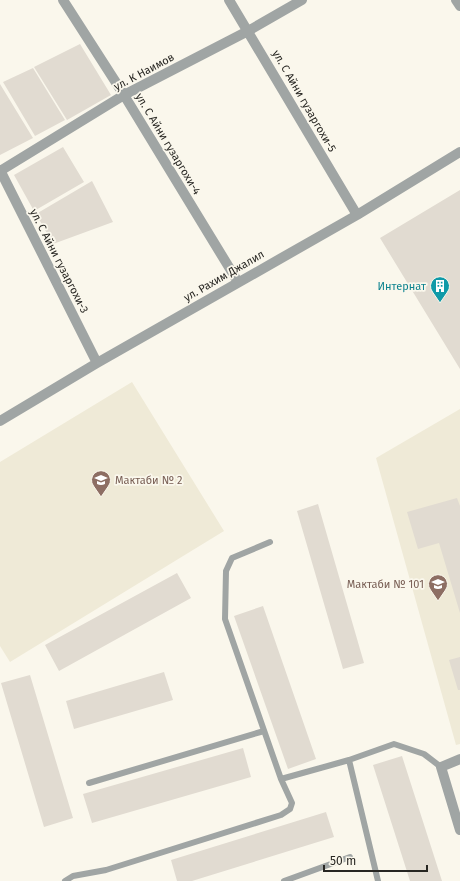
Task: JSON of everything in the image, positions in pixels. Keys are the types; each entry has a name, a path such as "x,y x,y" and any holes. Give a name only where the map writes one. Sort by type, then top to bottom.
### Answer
{"street":[{"name":"ул. С Айни гузаргохи-4","path":"63,0 124,95 238,282"},
{"name":"ул. С Айни гузаргохи-5","path":"229,0 356,215"},
{"name":"ул. К Наимов","path":"0,171 124,95 248,31 302,0"},
{"path":"456,0 460,6"},
{"name":"ул. Рахим Джалил","path":"0,421 97,363 356,215 460,152"},
{"name":"ул. С Айни гузаргохи-3","path":"0,171 97,363"},
{"path":"460,759 441,767 460,830"}],"lane":[{"path":"65,881 73,876 106,870 281,815 290,809 292,803 281,779 225,619 226,571 232,558 270,542"},
{"path":"89,783 264,731"},
{"path":"281,779 349,760 394,744 424,754 441,767"},
{"path":"349,760 378,881"},
{"path":"284,881 350,857"}],"shaded area":[{"name":"Мактаби № 2","path":"132,382 224,531 10,662 0,646 0,462"},
{"name":"Мактаби № 101","path":"460,409 460,744 456,745 376,458"}],"building":[{"path":"80,44 111,95 67,120 34,67"},
{"path":"33,68 65,120 35,136 3,82"},
{"path":"0,84 33,138 0,155"},
{"path":"63,147 84,182 34,211 14,175"},
{"path":"92,181 113,222 53,244 36,214"},
{"name":"Интернат","path":"460,190 460,369 380,238"},
{"path":"457,498 460,506 460,613 439,543 418,549 407,512"},
{"path":"318,504 364,663 343,669 297,511"},
{"path":"177,573 191,598 59,671 45,645"},
{"path":"263,606 316,759 288,769 234,616"},
{"path":"460,657 460,690 458,690 449,660"},
{"path":"164,672 173,700 74,729 66,701"},
{"path":"30,675 73,818 44,827 1,683"},
{"path":"243,748 251,777 92,823 83,794"},
{"path":"402,756 442,881 410,881 373,765"},
{"path":"326,812 334,837 192,881 177,881 171,860"}],"place":[{"name":"Интернат","path":"440,303"},
{"name":"Мактаби № 2","path":"101,497"},
{"name":"Мактаби № 101","path":"438,601"}]}
